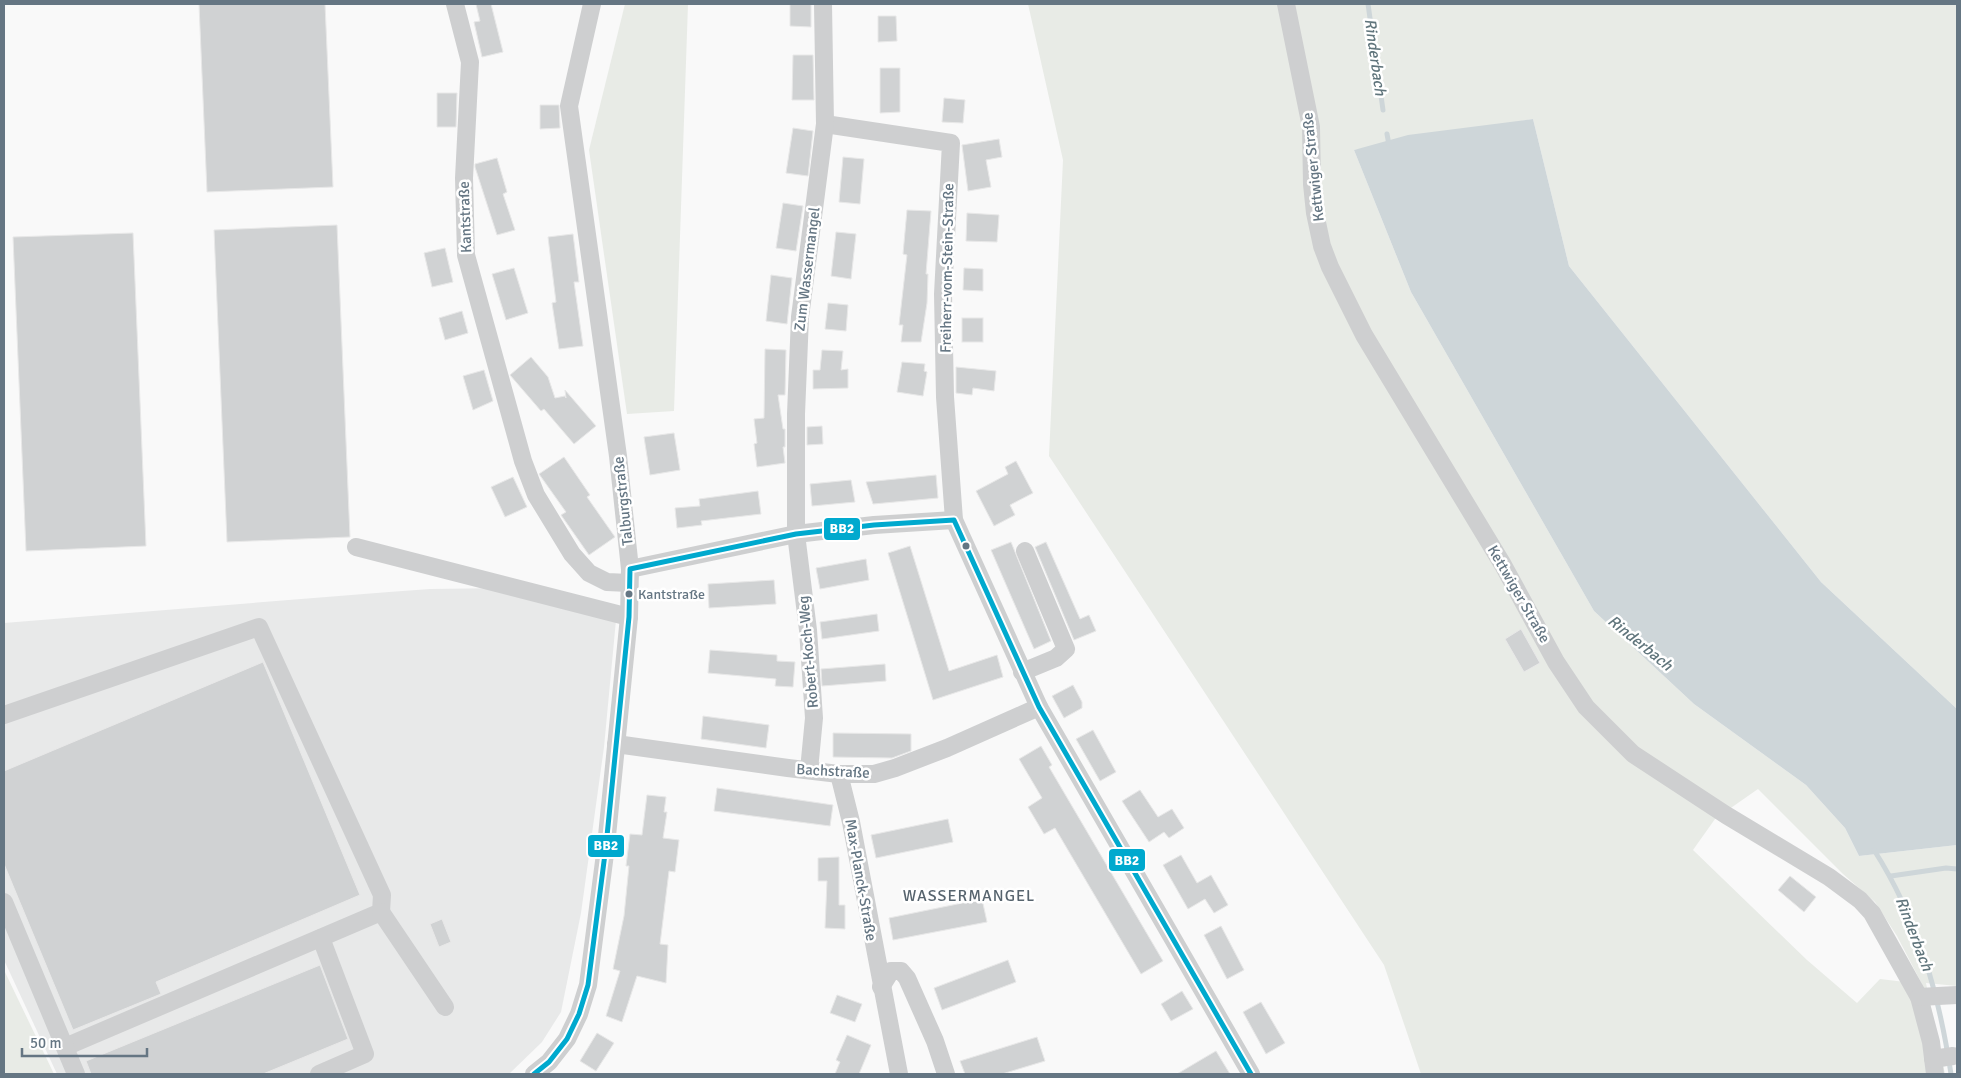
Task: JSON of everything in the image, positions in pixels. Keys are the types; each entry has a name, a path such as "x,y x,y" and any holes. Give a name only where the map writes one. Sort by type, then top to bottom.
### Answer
{"street":[{"name":"Kantstraße","path":"455,4 470,62 464,178 466,255 523,461 536,494 572,554 589,572 607,582 796,534 874,525 954,520"},
{"name":"Talburgstraße","path":"534,1074 549,1062 567,1039 579,1014 588,985 606,846 629,616 630,576 607,371 569,106 592,4"},
{"name":"Zum Wassermangel","path":"796,534 796,414 800,317 825,124 824,4"},
{"name":"Kettwiger Straße","path":"1286,4 1311,126 1312,184 1315,213 1322,246 1330,268 1364,335 1503,565 1556,662 1586,707 1633,754 1726,815 1829,877 1860,900 1872,913 1924,997 1929,1034 1941,1062"},
{"name":"Freiherr-vom-Stein-Straße","path":"825,124 950,143 943,294 945,397 954,520"},
{"path":"954,520 1039,707 1251,1074"},
{"name":"Robert-Koch-Weg","path":"796,534 808,630 814,718 809,770"},
{"path":"356,547 629,616"},
{"path":"1022,672 1056,658 1066,648 1025,551"},
{"path":"4,714 259,627 382,895 381,912 445,1007"},
{"name":"Bachstraße","path":"616,744 839,774 874,774 947,748 1039,707"},
{"name":"Max-Planck-Straße","path":"839,774 851,822 898,1074"},
{"path":"4,902 76,1074"},
{"path":"65,1047 381,912"},
{"path":"319,1074 365,1054 321,938"},
{"path":"881,987 891,970 900,971 906,978 936,1041 946,1074"},
{"path":"1924,997 1953,995"}],"shaded area":[{"path":"625,4 688,4 674,411 627,414 589,150"},
{"path":"1028,4 1957,4 1957,709 1821,582 1569,266 1533,119 1354,150 1411,292 1594,611 1694,704 1806,785 1845,828 1859,856 1957,845 1957,986 1926,983 1945,1074 1421,1074 1384,965 1049,456 1063,160","holes":["1758,789 1843,874 1875,902 1897,936 1922,984 1880,979 1857,1003 1807,960 1693,850 1715,819"]},
{"path":"505,588 616,620 604,747 581,913 561,1012 542,1042 509,1074 57,1074 4,960 4,623 430,589"},
{"path":"4,970 54,1074 4,1074"}],"water":[{"path":"1533,119 1569,266 1821,582 1957,709 1957,845 1859,856 1845,828 1806,785 1694,704 1594,611 1411,292 1354,150 1408,135"}],"building":[{"path":"199,4 325,4 333,187 207,192"},
{"path":"476,4 491,4 503,52 482,57 474,22 480,21"},
{"path":"790,4 811,4 811,27 790,26"},
{"path":"878,16 896,16 897,41 878,42"},
{"path":"793,55 813,55 814,100 792,100"},
{"path":"880,68 900,68 900,112 880,113"},
{"path":"437,93 457,93 456,127 437,127"},
{"path":"944,98 965,100 963,123 942,122"},
{"path":"540,105 559,105 560,128 540,129"},
{"path":"793,128 813,131 808,176 786,173"},
{"path":"999,139 1002,157 986,160 991,187 968,191 962,145"},
{"path":"843,157 864,159 860,204 839,202"},
{"path":"497,158 507,192 503,194 515,230 497,235 475,164"},
{"path":"783,203 803,206 796,251 776,248"},
{"path":"907,210 931,211 926,274 928,274 927,303 921,342 901,342 903,325 899,325 907,255 903,254"},
{"path":"967,213 999,215 997,242 966,241"},
{"path":"337,225 350,537 227,542 214,230"},
{"path":"836,232 856,234 851,279 831,276"},
{"path":"133,233 146,546 26,551 13,237"},
{"path":"573,234 579,282 574,282 583,346 559,349 552,303 556,302 548,237"},
{"path":"445,248 453,282 432,287 424,253"},
{"path":"514,268 528,313 506,320 492,274"},
{"path":"964,268 983,269 983,291 963,290"},
{"path":"771,275 792,278 787,324 766,321"},
{"path":"828,303 848,305 846,331 825,329"},
{"path":"462,311 468,333 445,340 439,318"},
{"path":"962,318 983,318 983,342 962,342"},
{"path":"765,349 786,350 785,395 778,395 783,429 785,429 785,447 783,447 785,463 757,467 754,444 757,443 754,419 764,418"},
{"path":"822,350 843,351 841,370 848,369 848,388 813,389 813,370 820,370"},
{"path":"531,357 548,377 555,398 565,396 566,398 565,390 596,426 574,444 544,409 541,411 510,375"},
{"path":"902,362 925,364 924,371 927,372 923,396 897,392"},
{"path":"956,367 996,371 994,391 973,388 972,395 956,393"},
{"path":"484,370 493,401 473,410 463,376"},
{"path":"822,426 823,444 807,445 807,427"},
{"path":"674,433 680,470 650,475 644,437"},
{"path":"564,457 590,495 587,497 615,537 589,555 561,515 566,512 539,474"},
{"path":"1016,461 1033,493 1010,505 1015,515 994,526 976,491 1008,474 1005,467"},
{"path":"936,475 938,498 873,504 866,482"},
{"path":"513,477 527,507 505,517 491,487"},
{"path":"851,480 855,502 812,506 810,484"},
{"path":"758,491 761,514 701,521 702,525 677,528 675,508 700,506 699,499"},
{"path":"1011,542 1051,641 1034,649 991,550"},
{"path":"1046,542 1080,619 1089,615 1096,631 1074,640 1035,547"},
{"path":"910,546 949,671 997,655 1003,677 933,700 888,553"},
{"path":"866,559 869,580 820,589 816,568"},
{"path":"774,580 776,604 709,608 708,584"},
{"path":"877,614 879,631 822,639 820,622"},
{"path":"1521,629 1540,663 1524,672 1505,639"},
{"path":"710,650 777,655 777,661 795,662 793,687 775,686 776,679 708,673"},
{"path":"263,662 360,895 156,982 161,994 73,1030 4,864 4,771"},
{"path":"885,664 886,681 822,686 821,669"},
{"path":"1073,685 1082,702 1082,708 1064,718 1052,696"},
{"path":"703,716 769,725 766,748 701,739"},
{"path":"1093,730 1116,772 1100,781 1076,739"},
{"path":"833,733 911,734 911,751 892,758 833,757"},
{"path":"1041,746 1052,765 1049,767 1163,961 1141,974 1055,828 1044,834 1028,807 1042,798 1019,759"},
{"path":"717,788 833,805 830,826 714,811"},
{"path":"1140,790 1158,817 1172,809 1184,828 1169,838 1164,832 1149,842 1122,801"},
{"path":"647,795 666,797 664,812 667,812 663,838 679,840 675,872 669,871 660,944 668,945 666,983 637,976 622,1022 606,1016 620,971 613,969 624,916 629,866 626,866 630,834 642,835"},
{"path":"948,819 953,842 876,858 871,835"},
{"path":"1181,855 1197,883 1211,875 1228,905 1214,913 1205,899 1188,909 1163,865"},
{"path":"839,857 839,905 845,905 845,929 825,928 827,881 818,881 818,858"},
{"path":"1790,876 1816,897 1804,912 1778,890"},
{"path":"982,899 987,922 893,940 889,918"},
{"path":"442,919 451,942 439,947 430,924"},
{"path":"1221,926 1244,970 1227,979 1204,935"},
{"path":"1008,960 1016,982 942,1010 934,988"},
{"path":"320,965 348,1039 263,1074 91,1074 86,1061"},
{"path":"1182,991 1193,1009 1171,1021 1161,1004"},
{"path":"837,995 862,1004 855,1022 830,1013"},
{"path":"1261,1002 1285,1043 1266,1054 1243,1012"},
{"path":"597,1033 614,1043 596,1071 580,1061"},
{"path":"847,1035 871,1045 859,1074 835,1074 840,1062 836,1060"},
{"path":"1037,1037 1045,1061 1002,1074 965,1074 960,1061"},
{"path":"1216,1051 1230,1074 1177,1074 1204,1058"}],"waterway":[{"name":"Rinderbach","path":"1368,4 1383,110"},
{"name":"Rinderbach","path":"1387,134 1389,145"},
{"name":"Rinderbach","path":"1874,850 1903,903 1915,930 1933,986 1951,1074"},
{"path":"1891,876 1946,868 1957,869"}],"transit line":[{"name":"BB2","path":"534,1074 549,1062 567,1039 579,1014 588,985 606,846 629,617 630,569 796,534 874,525 954,520 1039,707 1251,1074"}],"place":[{"name":"Kantstraße","path":"629,594"}],"district":[{"name":"WASSERMANGEL","path":"969,896"}]}
